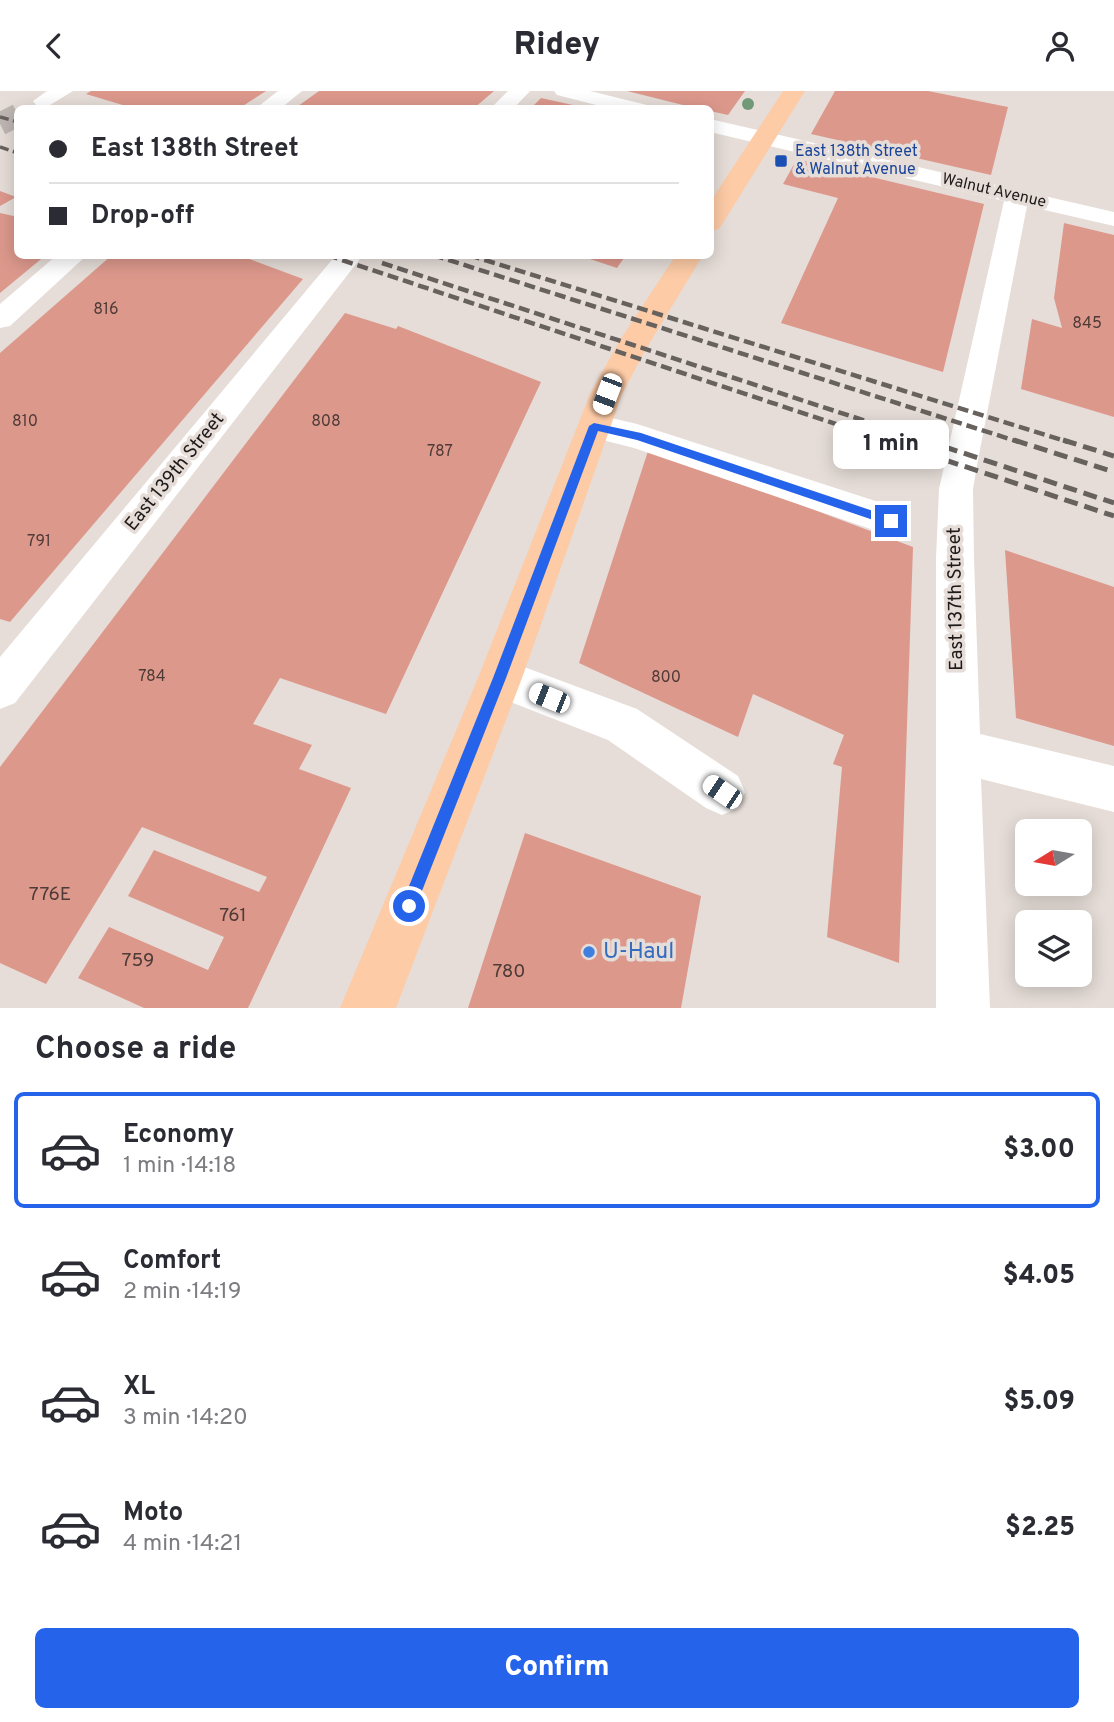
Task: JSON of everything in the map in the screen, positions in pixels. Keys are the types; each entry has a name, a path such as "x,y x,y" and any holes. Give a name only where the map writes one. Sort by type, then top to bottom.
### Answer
{"main road":[{"path":"714,217 794,91"},
{"path":"368,1008 500,678 594,426 618,370 687,259"}],"street":[{"path":"43,101 63,91"},
{"path":"271,105 292,91"},
{"path":"504,105 520,91"},
{"path":"564,91 622,105"},
{"name":"Walnut Avenue","path":"714,126 1114,219"},
{"name":"East 137th Street","path":"963,1008 955,546 957,489 1017,197"},
{"path":"0,319 69,259"},
{"name":"East 139th Street","path":"0,689 347,259"},
{"path":"594,426 638,436 891,521"},
{"path":"500,678 622,724 722,792"},
{"path":"959,751 1114,789"}],"building":[{"path":"91,91 266,91 244,105 123,105 86,94"},
{"path":"319,91 494,91 478,105 300,105"},
{"path":"627,91 745,91 728,115 714,112 714,105 683,105"},
{"path":"835,91 928,91 1008,107 991,175 811,134"},
{"path":"541,98 573,105 534,105"},
{"path":"797,159 984,204 943,372 781,323 838,198 783,184"},
{"path":"0,191 14,196 14,198 0,206"},
{"path":"0,213 14,216 14,259 41,259 0,293"},
{"path":"1064,223 1114,235 1114,417 1021,389 1032,319 1062,328 1054,298"},
{"path":"107,259 250,259 303,279 10,622 0,619 0,353"},
{"path":"590,259 623,259 617,268"},
{"path":"345,313 396,329 398,326 541,382 386,714 280,678 253,724 312,745 299,769 351,788 248,1008 144,1008 78,978 109,927 208,970 224,937 128,896 154,850 259,892 267,877 142,827 46,984 0,963 0,767"},
{"path":"649,448 913,547 899,963 827,937 842,767 833,764 844,735 753,694 738,737 579,663"},
{"path":"1005,550 1114,587 1114,746 1016,718"},
{"name":"U-Haul","path":"525,833 701,896 681,1008 468,1008"}],"tunnel":[{"path":"0,124 14,117"}],"railway":[{"path":"0,117 14,121"},
{"path":"0,147 14,152"},
{"path":"339,259 890,442"},
{"path":"446,259 1019,442"},
{"path":"482,259 1068,442"},
{"path":"382,263 930,442"},
{"path":"885,440 1114,516"},
{"path":"924,440 1114,503"},
{"path":"1014,440 1114,472"},
{"path":"1063,440 1114,456"}],"place":[{"name":"East 138th Street & Walnut Avenue","path":"781,161"},
{"name":"U-Haul","path":"589,952"}],"route":[{"path":"409,906 500,678 594,426 638,436 891,521"}]}
